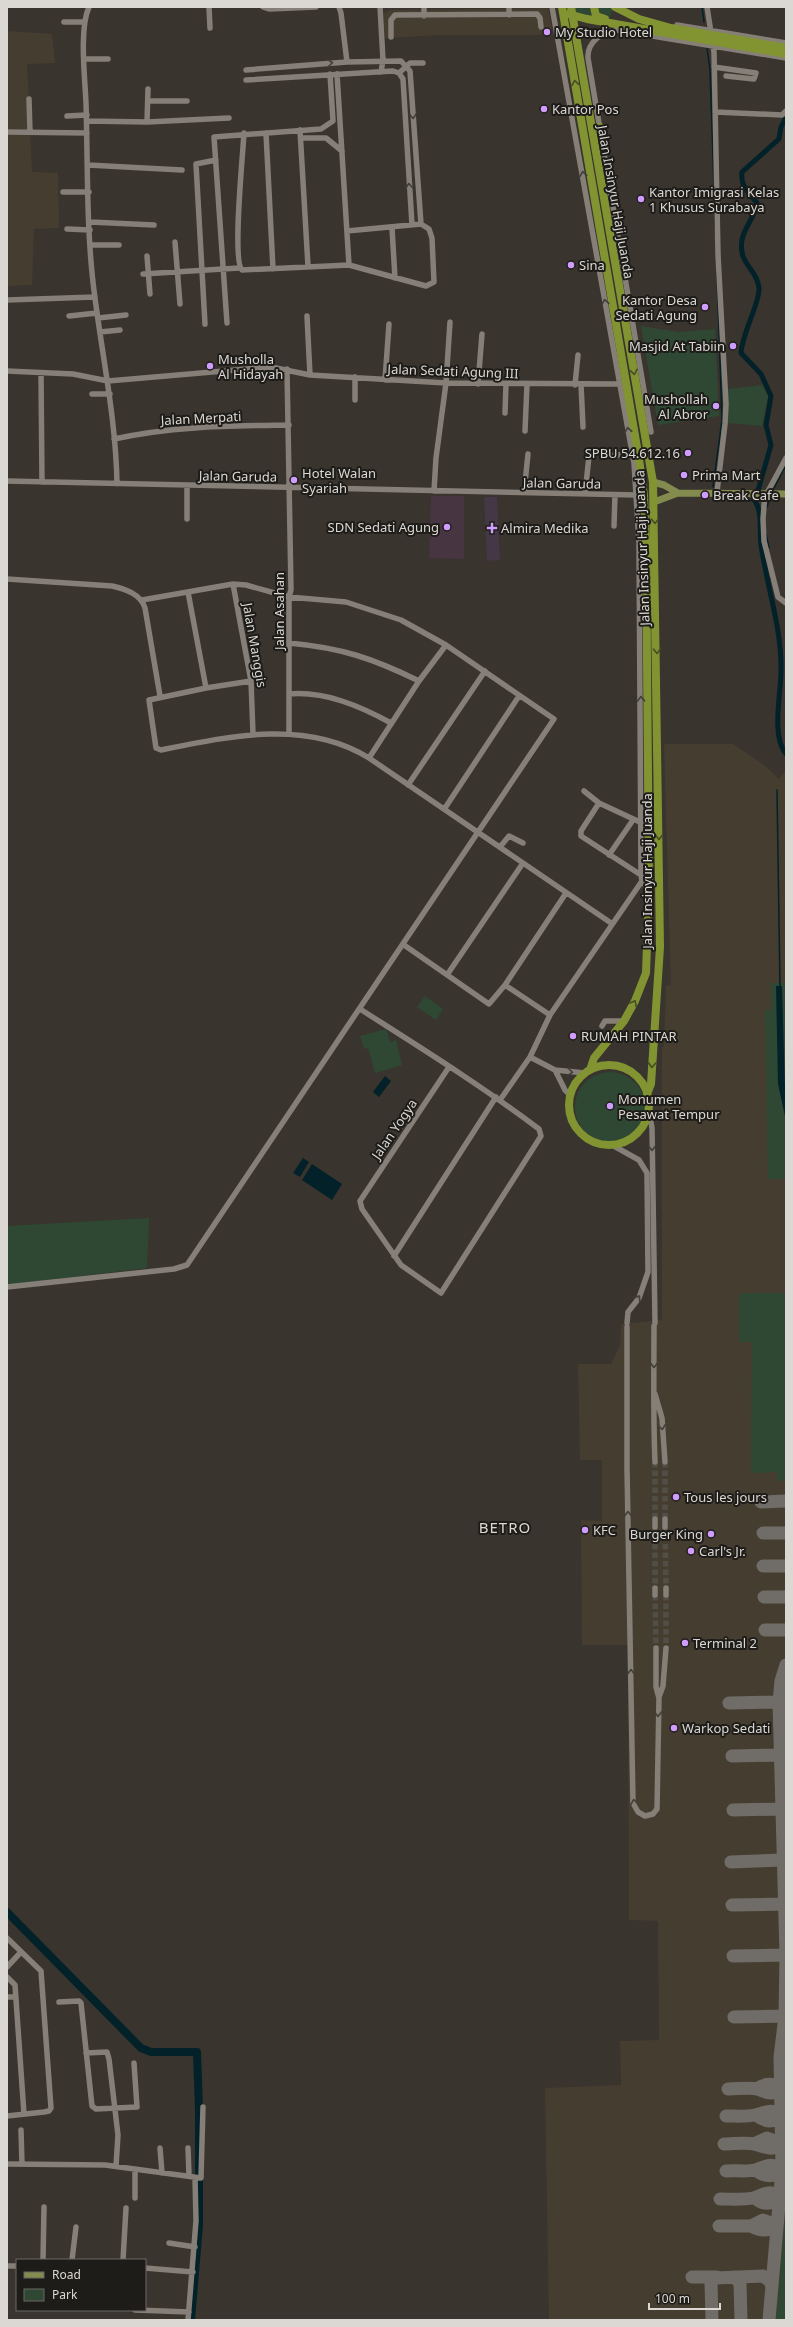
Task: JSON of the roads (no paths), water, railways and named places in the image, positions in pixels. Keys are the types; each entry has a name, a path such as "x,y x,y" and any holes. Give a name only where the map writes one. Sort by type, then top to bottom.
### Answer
{"highway":[{"name":"Jalan Insinyur Haji Juanda","path":"571,7 596,128 631,355 654,482 657,635 659,980 651,1084 647,1094"},
{"path":"594,7 595,14 598,18 619,24"},
{"path":"615,7 639,19 709,37 786,54"},
{"path":"562,9 572,16 709,37 739,37 786,48"},
{"name":"Jalan Insinyur Haji Juanda","path":"562,9 576,114 606,288 621,357 644,496 643,543 646,635 648,864 644,980 624,1021 596,1055 587,1071"},
{"path":"560,45 568,45"},
{"path":"621,357 631,355"},
{"path":"646,635 657,635"},
{"path":"648,864 659,864"},
{"path":"606,1065 624,1068 638,1078 647,1094 648,1110 642,1127 637,1134 630,1139 612,1145 596,1143 582,1134 577,1128 570,1114 570,1095 576,1083 587,1071 606,1065"}],"main road":[{"path":"654,482 664,485 678,493"},
{"path":"654,502 678,493 717,492 786,494"}],"street":[{"path":"89,7 85,22 85,59 90,230 97,315 110,394 117,484"},
{"path":"208,7 210,28"},
{"path":"264,7 316,7"},
{"path":"380,7 383,60 381,72"},
{"path":"424,7 424,16"},
{"path":"509,7 509,16"},
{"name":"Jalan Insinyur Haji Juanda","path":"552,7 576,114"},
{"path":"622,7 644,17 786,58"},
{"path":"707,7 709,37 714,67 718,255 726,404 717,492"},
{"path":"341,9 347,62"},
{"path":"391,37 392,16 509,16 537,14 540,18 541,27"},
{"path":"64,22 85,22"},
{"name":"Jalan Insinyur Haji Juanda","path":"651,432 596,128 588,54 596,38 605,32 616,30 709,37"},
{"path":"739,37 786,43"},
{"path":"85,59 108,59"},
{"path":"246,70 347,62 383,60 401,61 410,72 411,78 421,224"},
{"path":"246,80 330,74 381,72 399,73 410,63 422,63"},
{"path":"291,66 292,77"},
{"path":"714,67 756,73 754,79 726,76"},
{"path":"399,73 403,79 412,225"},
{"path":"330,74 342,152 349,265"},
{"path":"336,120 337,74"},
{"path":"147,122 148,89"},
{"path":"29,100 30,132"},
{"path":"148,101 187,101"},
{"path":"716,112 782,115 786,111"},
{"path":"67,116 86,115"},
{"path":"87,121 147,122 229,118"},
{"path":"226,323 214,136 321,128 336,120"},
{"path":"321,128 321,136"},
{"path":"300,130 308,266"},
{"path":"7,132 87,132"},
{"path":"239,268 238,233 244,133"},
{"path":"266,133 273,269"},
{"path":"300,138 321,136 333,142 342,152"},
{"path":"205,324 196,164 216,160"},
{"path":"88,165 182,170"},
{"path":"63,192 89,192"},
{"path":"90,222 154,224"},
{"path":"146,274 239,268 245,270 349,265 426,286 434,282 432,238 429,229 421,224 392,228 347,231"},
{"path":"392,228 395,278"},
{"path":"67,229 90,230"},
{"path":"175,242 180,304"},
{"path":"91,245 119,245"},
{"path":"147,256 146,274 150,294"},
{"name":"Jalan Insinyur Haji Juanda","path":"606,288 619,384 632,454 637,461 637,495 643,543 642,878 648,890"},
{"path":"7,300 95,297"},
{"path":"69,316 126,315"},
{"path":"307,316 310,375"},
{"path":"434,491 436,458 446,383 450,322"},
{"path":"385,380 389,324"},
{"path":"100,332 120,330"},
{"path":"478,384 482,334"},
{"path":"575,384 578,355"},
{"name":"Jalan Sedati Agung III","path":"7,371 73,374 108,381 267,367 287,369 310,375 446,383 619,384"},
{"name":"Jalan Asahan","path":"287,369 291,590 289,597 289,734"},
{"path":"41,372 42,482"},
{"path":"355,377 355,400"},
{"path":"505,413 506,384"},
{"path":"525,431 527,384"},
{"path":"582,384 583,427"},
{"path":"92,394 110,394"},
{"name":"Jalan Merpati","path":"114,439 147,432 178,429 289,425"},
{"path":"524,493 528,454"},
{"path":"614,455 632,454"},
{"path":"585,494 589,456"},
{"path":"786,458 766,493 763,530 779,598 786,603"},
{"name":"Jalan Garuda","path":"7,481 637,495"},
{"path":"187,486 187,519"},
{"path":"614,494 614,526"},
{"path":"7,579 112,586 127,590 142,600 145,608 160,696"},
{"path":"7,1287 174,1269 187,1265 554,721 553,718 446,645 401,620 372,610 324,599 289,597 246,585 233,584 142,600"},
{"name":"Jalan Manggis","path":"233,584 251,681 253,734"},
{"path":"188,592 206,688"},
{"path":"289,643 350,652 378,662 419,681"},
{"path":"369,758 419,681 446,645"},
{"path":"408,785 486,671"},
{"path":"251,681 160,696 151,699 148,703 158,750 253,734 289,734 320,737 336,742 369,758 408,785 480,830 500,847 611,923"},
{"path":"289,694 309,694 344,702 391,723"},
{"path":"445,808 519,696"},
{"path":"584,791 599,803 642,823"},
{"path":"360,1009 498,1098 539,1128 541,1136 443,1291 440,1292 401,1265 394,1256 498,1098 530,1057 550,1015 642,878 580,834 599,803"},
{"path":"609,855 633,820"},
{"path":"500,847 509,836 523,843"},
{"path":"447,975 523,863"},
{"path":"404,945 489,1004 505,985 566,893"},
{"path":"505,985 550,1015"},
{"path":"602,1026 605,1021 624,1021"},
{"path":"530,1057 555,1070 587,1071"},
{"name":"Jalan Yogya","path":"394,1256 360,1205 361,1198 449,1067"},
{"path":"555,1070 565,1090 570,1095"},
{"path":"648,1110 652,1128 654,1325 654,1392 652,1408 655,1462"},
{"path":"612,1145 639,1160 647,1173 648,1272 639,1298 630,1309 627,1325 627,1469 633,1802 638,1812 643,1816 653,1814 657,1810 659,1698 656,1687 656,1648"},
{"path":"654,1392 662,1418 665,1462"},
{"path":"655,1519 655,1526"},
{"path":"665,1519 665,1527"},
{"path":"655,1588 655,1595"},
{"path":"666,1588 666,1595"},
{"path":"659,1698 663,1686 666,1648"},
{"path":"7,1938 40,1969 42,1974 51,2108 48,2111 7,2116"},
{"path":"7,1967 21,1952"},
{"path":"7,1977 15,1984 24,2114"},
{"path":"7,1997 16,1997"},
{"path":"59,2002 79,2001 81,2003 92,2106 96,2109 137,2107 134,2063"},
{"path":"86,2053 107,2052 109,2059 118,2135 116,2166"},
{"path":"188,2320 195,2247 198,2178 204,2106"},
{"path":"21,2130 22,2164"},
{"path":"160,2148 162,2173"},
{"path":"188,2148 189,2175"},
{"path":"7,2164 116,2166 136,2170 189,2175 198,2178"},
{"path":"134,2198 136,2170"},
{"path":"43,2259 44,2207"},
{"path":"123,2259 126,2208"},
{"path":"72,2259 76,2227"},
{"path":"169,2243 195,2247"},
{"path":"146,2268 193,2272"},
{"path":"146,2310 189,2312"}],"water":[{"path":"776,986 782,986 786,1121 778,1084"},
{"path":"385,1076 391,1081 379,1097 373,1092"},
{"path":"303,1158 309,1162 300,1177 293,1173"},
{"path":"312,1164 342,1184 332,1200 302,1180"}],"waterway":[{"path":"702,7 704,22"},
{"path":"707,48 710,69 722,420 713,487"},
{"path":"786,117 781,127 779,139 742,172 742,181 748,192 757,203 755,212 743,235 742,248 745,261 758,281 759,294 744,337 741,353 761,374 771,396 766,425 771,445 755,501 759,511 760,539 777,624 781,655 778,726 781,746 786,754"},
{"path":"772,492 786,465"},
{"path":"717,496 718,498 755,501"},
{"path":"767,507 770,497"},
{"path":"766,534 769,548"},
{"path":"767,580 772,578"},
{"path":"777,790 780,987"},
{"path":"7,1912 141,2048 151,2052 197,2052 199,2110 199,2225 191,2320"}],"tunnel":[{"path":"655,1462 655,1519"},
{"path":"665,1462 665,1519"},
{"path":"655,1527 655,1588"},
{"path":"665,1527 666,1588"},
{"path":"655,1595 656,1648"},
{"path":"666,1595 666,1648"}],"place":[{"name":"My Studio Hotel","path":"547,32"},
{"name":"Kantor Pos","path":"544,109"},
{"name":"Kantor Imigrasi Kelas 1 Khusus Surabaya","path":"641,199"},
{"name":"Sina","path":"571,265"},
{"name":"Kantor Desa Sedati Agung","path":"705,307"},
{"name":"Masjid At Tabiin","path":"733,346"},
{"name":"Musholla Al Hidayah","path":"210,366"},
{"name":"Mushollah Al Abror","path":"716,406"},
{"name":"SPBU 54.612.16","path":"688,453"},
{"name":"Prima Mart","path":"684,475"},
{"name":"Hotel Walan Syariah","path":"294,480"},
{"name":"Break Cafe","path":"705,495"},
{"name":"SDN Sedati Agung","path":"447,527"},
{"name":"Almira Medika","path":"492,528"},
{"name":"RUMAH PINTAR","path":"573,1036"},
{"name":"Monumen Pesawat Tempur","path":"610,1106"},
{"name":"Tous les jours","path":"676,1497"},
{"name":"KFC","path":"585,1530"},
{"name":"Burger King","path":"711,1534"},
{"name":"Carl's Jr.","path":"691,1551"},
{"name":"Terminal 2","path":"685,1643"},
{"name":"Warkop Sedati","path":"674,1728"}],"district":[{"name":"BETRO","path":"505,1528"}]}
